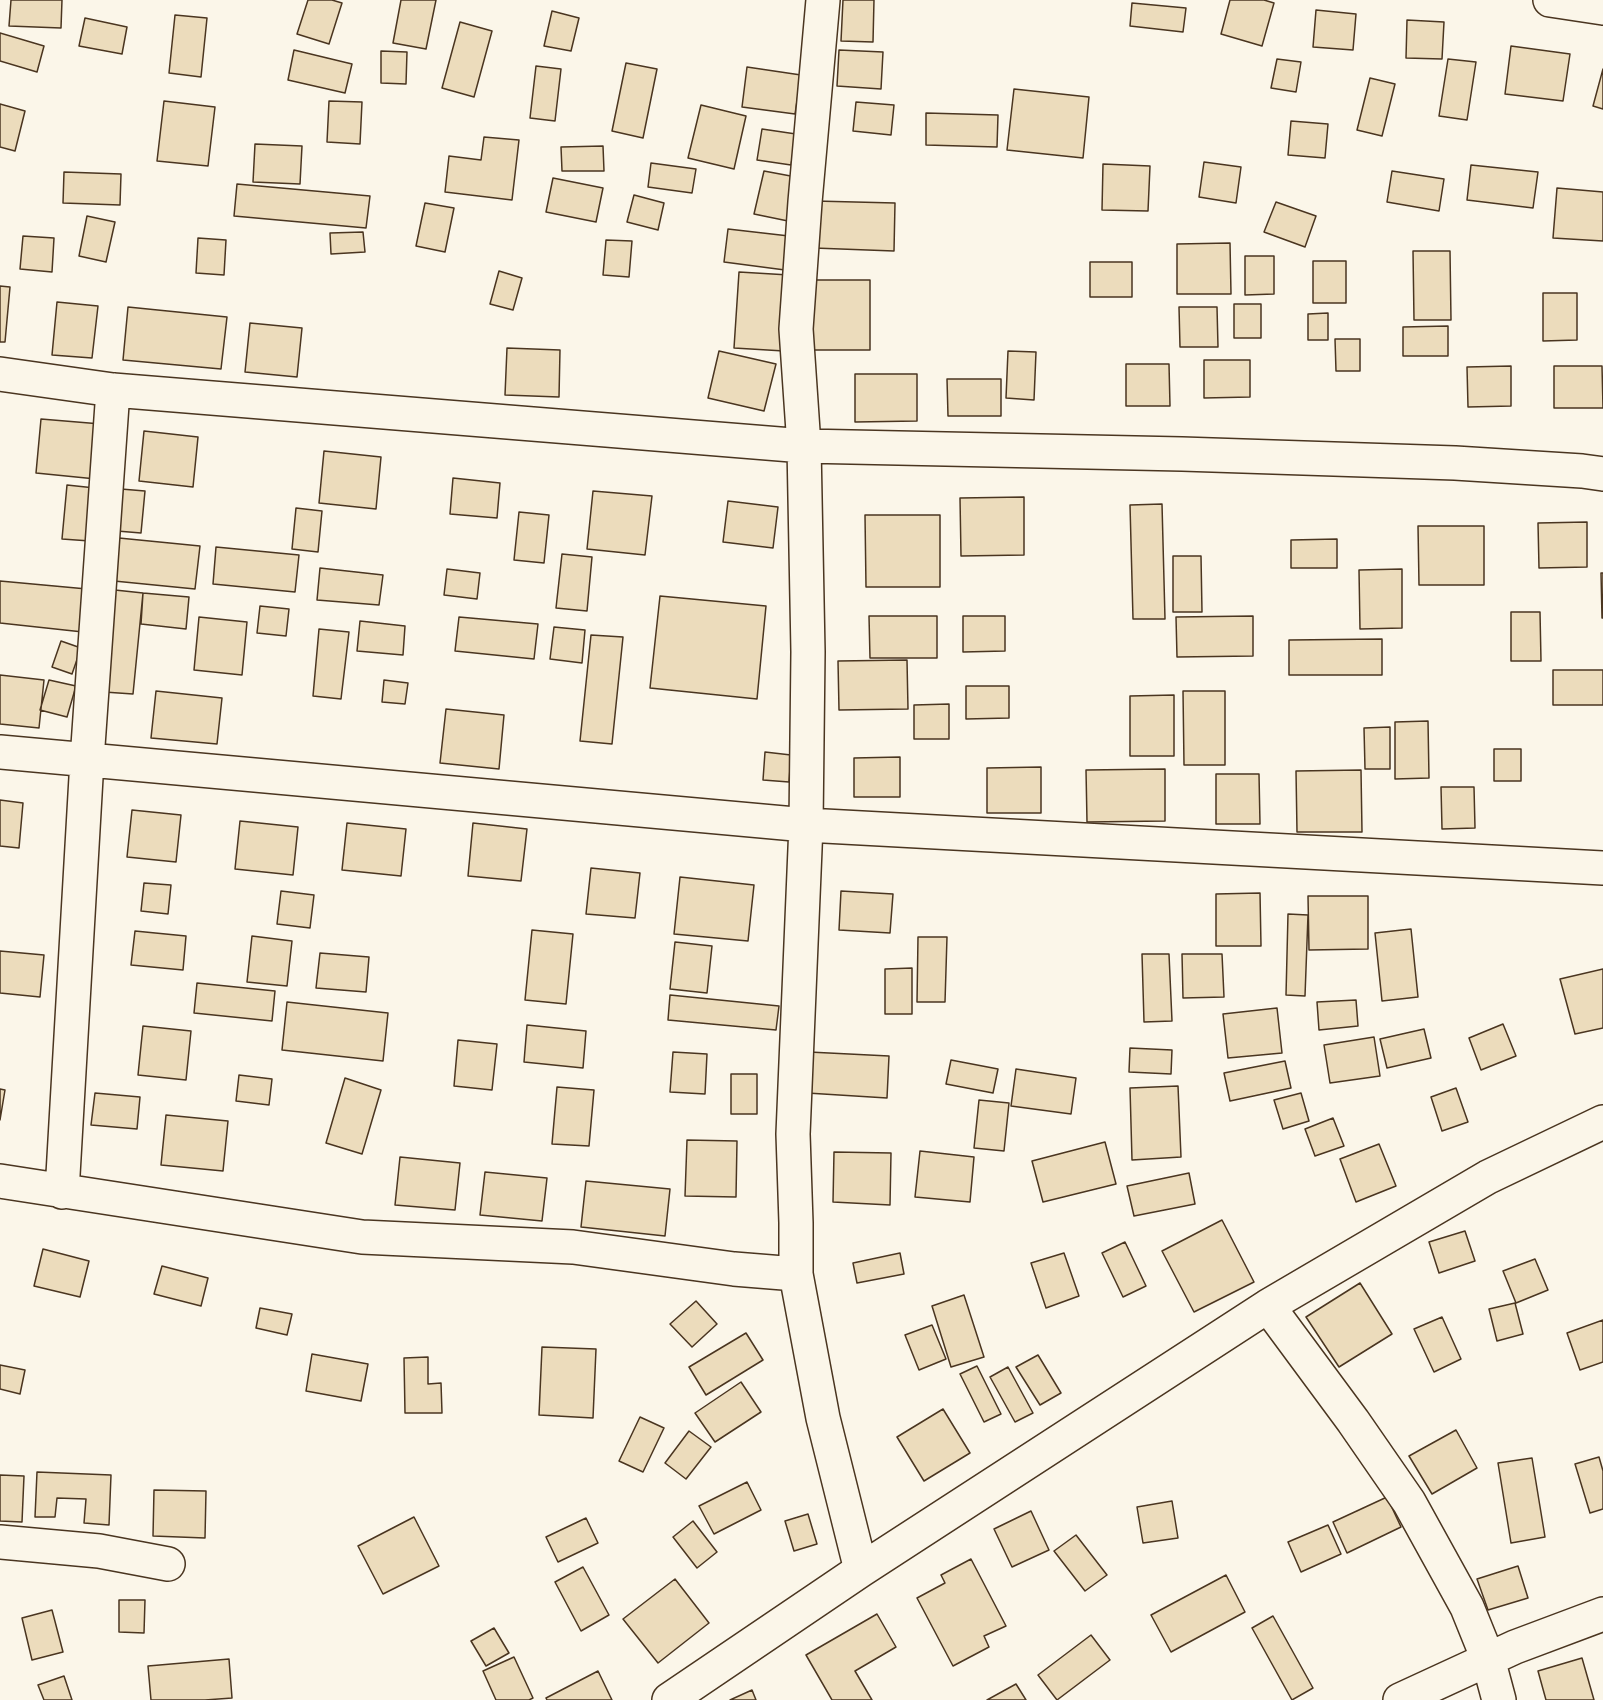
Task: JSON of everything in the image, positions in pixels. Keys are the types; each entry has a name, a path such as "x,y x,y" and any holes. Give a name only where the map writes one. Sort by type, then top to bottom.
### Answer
{"street":[{"path":"823,0 796,329 804,446 808,652 806,825 793,1134 796,1274 824,1418 861,1570"},
{"path":"1550,0 1603,8"},
{"path":"0,374 113,390 804,446 1182,453 1455,463 1603,474"},
{"path":"62,1191 87,760 113,390"},
{"path":"0,752 806,825 1603,868"},
{"path":"669,1700 861,1570 1268,1306 1488,1177 1603,1122"},
{"path":"0,1181 362,1237 573,1247 734,1269 796,1274"},
{"path":"1268,1306 1353,1420 1409,1502 1467,1607 1488,1659 1499,1700"},
{"path":"0,1542 99,1551 168,1564"},
{"path":"1400,1700 1515,1647 1603,1614"}],"building":[{"path":"11,0 62,0 61,28 9,26"},
{"path":"308,0 332,0 342,3 329,44 297,34"},
{"path":"401,0 436,0 426,49 393,43"},
{"path":"843,0 874,0 873,42 841,41"},
{"path":"1230,0 1264,0 1274,3 1262,46 1221,34"},
{"path":"1132,3 1186,8 1183,32 1130,26"},
{"path":"1316,10 1356,14 1353,50 1313,47"},
{"path":"552,11 579,18 571,51 544,46"},
{"path":"175,15 207,18 201,77 169,73"},
{"path":"85,18 127,27 122,54 79,46"},
{"path":"1407,20 1444,22 1442,59 1406,58"},
{"path":"460,22 492,31 474,97 442,88"},
{"path":"0,33 44,46 37,72 0,61"},
{"path":"1511,46 1570,54 1563,101 1505,94"},
{"path":"294,50 352,64 345,93 288,80"},
{"path":"839,50 883,52 881,89 837,86"},
{"path":"381,51 407,52 406,84 381,83"},
{"path":"1277,59 1301,62 1296,92 1271,88"},
{"path":"1448,59 1476,62 1467,120 1439,116"},
{"path":"626,63 657,69 643,138 612,131"},
{"path":"536,66 561,69 555,121 530,118"},
{"path":"747,67 801,75 795,114 742,107"},
{"path":"1603,69 1603,109 1593,106"},
{"path":"1370,78 1395,84 1382,136 1357,130"},
{"path":"1014,89 1089,97 1083,158 1007,150"},
{"path":"164,101 215,107 208,166 157,161"},
{"path":"329,101 362,102 360,144 327,142"},
{"path":"856,102 894,105 891,135 853,131"},
{"path":"0,104 25,111 15,151 0,147"},
{"path":"701,105 746,116 734,169 688,158"},
{"path":"926,113 998,115 997,147 926,145"},
{"path":"1291,121 1328,124 1325,158 1288,155"},
{"path":"762,129 796,134 791,165 757,160"},
{"path":"484,137 519,140 512,200 445,192 449,156 481,160"},
{"path":"255,144 302,146 300,184 253,182"},
{"path":"603,146 604,171 562,171 561,147"},
{"path":"1204,162 1241,167 1236,203 1199,197"},
{"path":"651,163 696,169 692,193 648,187"},
{"path":"1103,164 1150,166 1148,211 1102,210"},
{"path":"1471,165 1538,172 1533,208 1467,200"},
{"path":"764,171 796,177 788,221 754,214"},
{"path":"1392,171 1444,179 1439,211 1387,202"},
{"path":"64,172 121,174 120,205 63,203"},
{"path":"553,178 603,188 596,222 546,212"},
{"path":"237,184 370,196 366,228 234,216"},
{"path":"1557,188 1603,192 1603,241 1553,238"},
{"path":"634,195 664,203 658,230 627,222"},
{"path":"815,201 895,203 894,251 814,248"},
{"path":"1276,202 1316,216 1305,247 1264,232"},
{"path":"425,203 454,208 445,252 416,246"},
{"path":"87,216 115,222 106,262 79,256"},
{"path":"728,229 789,236 785,270 724,262"},
{"path":"363,232 365,252 331,254 330,233"},
{"path":"23,236 54,238 52,272 20,269"},
{"path":"198,238 226,240 224,275 196,273"},
{"path":"606,240 632,241 629,277 603,275"},
{"path":"1230,243 1231,294 1177,294 1177,244"},
{"path":"1413,251 1450,251 1451,320 1414,320"},
{"path":"1245,256 1274,256 1274,294 1245,295"},
{"path":"1313,261 1346,261 1346,303 1313,303"},
{"path":"1090,262 1132,262 1132,297 1090,297"},
{"path":"499,271 522,278 513,310 490,304"},
{"path":"739,272 789,275 784,351 734,348"},
{"path":"812,280 870,280 870,350 813,350"},
{"path":"0,286 10,287 5,342 0,342"},
{"path":"1543,293 1577,293 1577,340 1543,341"},
{"path":"57,302 98,306 92,358 52,355"},
{"path":"1234,304 1261,304 1261,338 1234,338"},
{"path":"128,307 227,317 221,369 123,360"},
{"path":"1179,307 1217,307 1218,347 1180,347"},
{"path":"1328,313 1328,340 1308,340 1308,314"},
{"path":"250,323 302,328 297,377 245,372"},
{"path":"1448,326 1448,356 1403,356 1403,327"},
{"path":"1335,339 1360,339 1360,371 1336,371"},
{"path":"507,348 560,350 559,397 505,395"},
{"path":"719,351 776,364 764,411 708,398"},
{"path":"1008,351 1036,352 1034,400 1006,398"},
{"path":"1204,360 1250,360 1250,397 1204,398"},
{"path":"1126,364 1169,364 1170,406 1126,406"},
{"path":"1511,366 1511,406 1468,407 1467,367"},
{"path":"1554,366 1602,366 1603,408 1554,408"},
{"path":"855,374 917,374 917,421 855,422"},
{"path":"947,379 1001,379 1001,416 948,416"},
{"path":"41,419 101,424 96,479 36,473"},
{"path":"144,431 198,437 193,487 139,481"},
{"path":"324,451 381,457 376,509 319,503"},
{"path":"453,478 500,483 497,518 450,514"},
{"path":"67,485 95,488 90,541 62,539"},
{"path":"121,489 145,491 141,533 117,531"},
{"path":"593,491 652,496 645,555 587,549"},
{"path":"1024,497 1024,555 961,556 960,498"},
{"path":"728,501 778,507 773,548 723,542"},
{"path":"1162,504 1165,619 1133,619 1130,505"},
{"path":"296,508 322,511 318,552 292,549"},
{"path":"519,512 549,515 544,563 514,560"},
{"path":"865,515 940,515 940,587 866,587"},
{"path":"1587,522 1587,567 1539,568 1538,523"},
{"path":"1418,526 1484,526 1484,585 1419,585"},
{"path":"119,538 200,546 195,589 114,581"},
{"path":"1337,539 1337,568 1291,568 1291,540"},
{"path":"216,547 299,555 295,592 213,584"},
{"path":"562,554 592,557 587,611 556,608"},
{"path":"1173,556 1201,556 1202,612 1173,612"},
{"path":"320,568 383,575 379,605 317,600"},
{"path":"447,569 480,573 477,599 444,595"},
{"path":"1402,569 1402,628 1360,629 1359,570"},
{"path":"1601,573 1603,573 1603,618 1602,618"},
{"path":"0,581 87,589 83,632 0,623"},
{"path":"115,590 143,593 133,694 104,692"},
{"path":"143,593 189,597 186,629 141,624"},
{"path":"660,596 766,606 757,699 650,688"},
{"path":"260,606 289,609 286,636 257,633"},
{"path":"1511,612 1540,612 1541,661 1511,661"},
{"path":"869,616 937,616 937,658 870,658"},
{"path":"963,616 1005,616 1005,651 963,652"},
{"path":"1253,616 1253,656 1177,657 1176,617"},
{"path":"199,617 247,622 242,675 194,670"},
{"path":"459,617 538,624 534,659 455,651"},
{"path":"360,621 405,626 403,655 357,651"},
{"path":"554,627 585,630 582,663 550,659"},
{"path":"319,629 349,632 341,699 313,696"},
{"path":"591,635 623,637 612,744 580,741"},
{"path":"1382,639 1382,675 1289,675 1289,640"},
{"path":"61,641 81,648 72,674 52,667"},
{"path":"907,660 908,709 839,710 838,661"},
{"path":"1553,670 1603,670 1603,705 1553,705"},
{"path":"0,675 44,680 39,728 0,724"},
{"path":"49,680 76,686 67,717 40,710"},
{"path":"384,680 408,683 405,704 382,702"},
{"path":"966,686 1009,686 1009,718 966,719"},
{"path":"156,691 222,698 217,744 151,738"},
{"path":"1183,691 1225,691 1225,765 1184,765"},
{"path":"1174,695 1174,756 1130,756 1130,696"},
{"path":"949,704 949,739 914,739 914,705"},
{"path":"446,709 504,715 499,769 440,763"},
{"path":"1428,721 1429,778 1395,779 1395,722"},
{"path":"1390,727 1390,769 1365,769 1364,728"},
{"path":"1494,749 1521,749 1521,781 1494,781"},
{"path":"765,752 791,755 789,782 763,780"},
{"path":"900,757 900,797 854,797 854,758"},
{"path":"1041,767 1041,813 987,813 987,768"},
{"path":"1165,769 1165,821 1087,822 1086,770"},
{"path":"1361,770 1362,832 1297,832 1296,771"},
{"path":"1216,774 1259,774 1260,824 1216,824"},
{"path":"1441,787 1474,787 1475,828 1442,829"},
{"path":"0,800 23,803 19,848 0,846"},
{"path":"132,810 181,815 176,862 127,857"},
{"path":"240,821 298,827 293,875 235,869"},
{"path":"347,823 406,829 401,876 342,870"},
{"path":"473,823 527,829 521,881 468,876"},
{"path":"591,868 640,873 635,918 586,914"},
{"path":"680,877 754,885 748,941 674,934"},
{"path":"144,883 171,885 168,914 141,911"},
{"path":"281,891 314,895 310,928 277,924"},
{"path":"841,891 893,894 890,933 839,930"},
{"path":"1260,893 1261,946 1216,946 1216,894"},
{"path":"1308,896 1368,896 1368,949 1309,950"},
{"path":"1288,914 1308,915 1305,996 1286,995"},
{"path":"1411,929 1418,997 1382,1001 1375,933"},
{"path":"532,930 573,934 566,1004 525,1000"},
{"path":"135,931 186,936 183,970 131,965"},
{"path":"252,936 292,941 287,986 247,982"},
{"path":"918,937 947,937 945,1002 917,1002"},
{"path":"675,942 712,946 707,993 670,989"},
{"path":"0,951 44,955 40,997 0,993"},
{"path":"320,953 369,957 366,992 316,988"},
{"path":"1142,954 1169,954 1172,1021 1144,1022"},
{"path":"1182,954 1222,954 1224,997 1183,998"},
{"path":"912,968 912,1014 885,1014 885,969"},
{"path":"1603,969 1603,1028 1575,1034 1560,979"},
{"path":"197,983 275,991 272,1021 194,1013"},
{"path":"670,995 779,1006 776,1030 668,1020"},
{"path":"1356,1000 1358,1026 1319,1030 1317,1002"},
{"path":"287,1002 388,1013 383,1061 282,1050"},
{"path":"1277,1008 1282,1053 1228,1058 1223,1014"},
{"path":"1503,1024 1516,1056 1481,1070 1469,1038"},
{"path":"527,1025 586,1031 583,1068 524,1062"},
{"path":"143,1026 191,1031 186,1080 138,1075"},
{"path":"1424,1029 1431,1058 1387,1068 1380,1039"},
{"path":"1374,1037 1380,1076 1330,1083 1324,1045"},
{"path":"458,1040 497,1044 492,1090 454,1086"},
{"path":"1130,1048 1172,1050 1171,1074 1129,1072"},
{"path":"673,1052 707,1054 705,1094 670,1092"},
{"path":"809,1052 889,1056 887,1098 807,1093"},
{"path":"951,1060 998,1069 993,1093 946,1084"},
{"path":"1285,1061 1291,1088 1230,1101 1224,1073"},
{"path":"1016,1069 1076,1078 1071,1114 1011,1106"},
{"path":"731,1074 757,1074 757,1114 731,1114"},
{"path":"239,1075 272,1079 269,1105 236,1101"},
{"path":"345,1078 381,1090 362,1154 326,1143"},
{"path":"1178,1086 1181,1157 1132,1160 1130,1088"},
{"path":"557,1087 594,1090 589,1146 552,1144"},
{"path":"1456,1088 1468,1122 1442,1131 1431,1097"},
{"path":"0,1089 5,1090 0,1120"},
{"path":"95,1093 140,1097 137,1129 91,1125"},
{"path":"1301,1093 1309,1121 1283,1129 1274,1100"},
{"path":"979,1100 1009,1103 1004,1151 974,1148"},
{"path":"166,1115 228,1121 223,1171 161,1165"},
{"path":"1333,1118 1344,1146 1315,1156 1305,1129"},
{"path":"687,1140 737,1141 736,1197 685,1196"},
{"path":"1105,1142 1116,1184 1043,1202 1032,1161"},
{"path":"1379,1144 1396,1186 1356,1202 1340,1159"},
{"path":"920,1151 974,1157 970,1202 915,1197"},
{"path":"834,1152 891,1153 890,1205 833,1202"},
{"path":"400,1157 460,1163 455,1210 395,1205"},
{"path":"485,1172 547,1178 542,1221 480,1215"},
{"path":"1189,1173 1195,1204 1134,1216 1127,1186"},
{"path":"586,1181 670,1189 665,1236 581,1227"},
{"path":"1222,1220 1254,1282 1194,1312 1162,1251"},
{"path":"1465,1231 1475,1261 1439,1273 1429,1242"},
{"path":"1125,1242 1146,1286 1123,1297 1102,1253"},
{"path":"43,1249 89,1261 80,1297 34,1286"},
{"path":"900,1253 904,1274 857,1283 853,1263"},
{"path":"1064,1253 1079,1296 1046,1308 1031,1263"},
{"path":"1535,1259 1548,1290 1516,1303 1503,1271"},
{"path":"162,1266 208,1278 201,1306 154,1294"},
{"path":"1360,1283 1392,1334 1339,1367 1306,1317"},
{"path":"964,1295 984,1357 951,1367 932,1306"},
{"path":"696,1301 717,1324 692,1347 670,1324"},
{"path":"1515,1303 1523,1334 1497,1341 1489,1309"},
{"path":"260,1308 292,1314 287,1335 256,1328"},
{"path":"1442,1317 1461,1359 1434,1372 1414,1329"},
{"path":"1603,1320 1603,1362 1580,1370 1567,1333"},
{"path":"932,1325 946,1359 919,1370 905,1335"},
{"path":"746,1333 763,1360 706,1395 689,1367"},
{"path":"542,1347 596,1349 593,1418 539,1415"},
{"path":"312,1354 368,1364 361,1401 306,1391"},
{"path":"1038,1355 1061,1393 1040,1405 1016,1367"},
{"path":"428,1357 428,1384 441,1383 442,1413 405,1413 404,1358"},
{"path":"0,1365 25,1370 20,1394 0,1389"},
{"path":"977,1366 1001,1414 984,1422 960,1374"},
{"path":"1008,1367 1033,1413 1015,1422 990,1377"},
{"path":"741,1382 761,1412 715,1442 695,1413"},
{"path":"943,1409 970,1453 924,1481 897,1437"},
{"path":"640,1417 664,1428 643,1472 619,1461"},
{"path":"1456,1430 1477,1468 1432,1494 1409,1456"},
{"path":"689,1431 711,1447 686,1479 665,1463"},
{"path":"1599,1457 1603,1471 1603,1509 1590,1513 1575,1464"},
{"path":"1532,1458 1545,1537 1511,1543 1498,1463"},
{"path":"37,1472 111,1475 109,1525 84,1523 86,1499 57,1498 55,1517 35,1517"},
{"path":"0,1475 24,1476 22,1522 0,1521"},
{"path":"747,1482 761,1510 714,1534 699,1506"},
{"path":"154,1490 206,1491 205,1538 153,1536"},
{"path":"1387,1497 1401,1527 1347,1553 1333,1522"},
{"path":"1172,1501 1178,1538 1143,1543 1137,1507"},
{"path":"1031,1511 1049,1550 1012,1567 994,1529"},
{"path":"808,1514 817,1544 794,1551 785,1521"},
{"path":"414,1517 439,1566 383,1594 358,1546"},
{"path":"586,1518 598,1543 558,1562 546,1537"},
{"path":"693,1521 717,1552 697,1568 673,1537"},
{"path":"1328,1525 1341,1554 1301,1572 1288,1542"},
{"path":"1076,1535 1107,1575 1085,1591 1054,1551"},
{"path":"971,1559 1006,1626 984,1636 989,1647 953,1666 917,1598 945,1583 941,1575"},
{"path":"1518,1566 1528,1598 1488,1610 1477,1579"},
{"path":"583,1567 609,1615 581,1631 555,1582"},
{"path":"1226,1575 1245,1612 1171,1652 1151,1615"},
{"path":"675,1579 709,1623 658,1663 623,1619"},
{"path":"119,1600 145,1600 144,1633 119,1632"},
{"path":"52,1610 63,1652 32,1660 22,1618"},
{"path":"877,1614 896,1647 855,1671 872,1700 832,1700 806,1655"},
{"path":"1273,1616 1313,1688 1292,1700 1252,1628"},
{"path":"494,1628 509,1653 486,1666 471,1641"},
{"path":"1091,1635 1110,1660 1057,1700 1038,1675"},
{"path":"514,1657 533,1698 496,1700 483,1671"},
{"path":"1582,1658 1594,1700 1546,1700 1538,1671"},
{"path":"229,1659 232,1698 151,1700 148,1666"},
{"path":"598,1671 612,1700 547,1700 546,1698"},
{"path":"64,1676 72,1700 44,1700 38,1685"},
{"path":"1016,1684 1026,1700 987,1700"},
{"path":"752,1690 756,1700 730,1700"}]}
